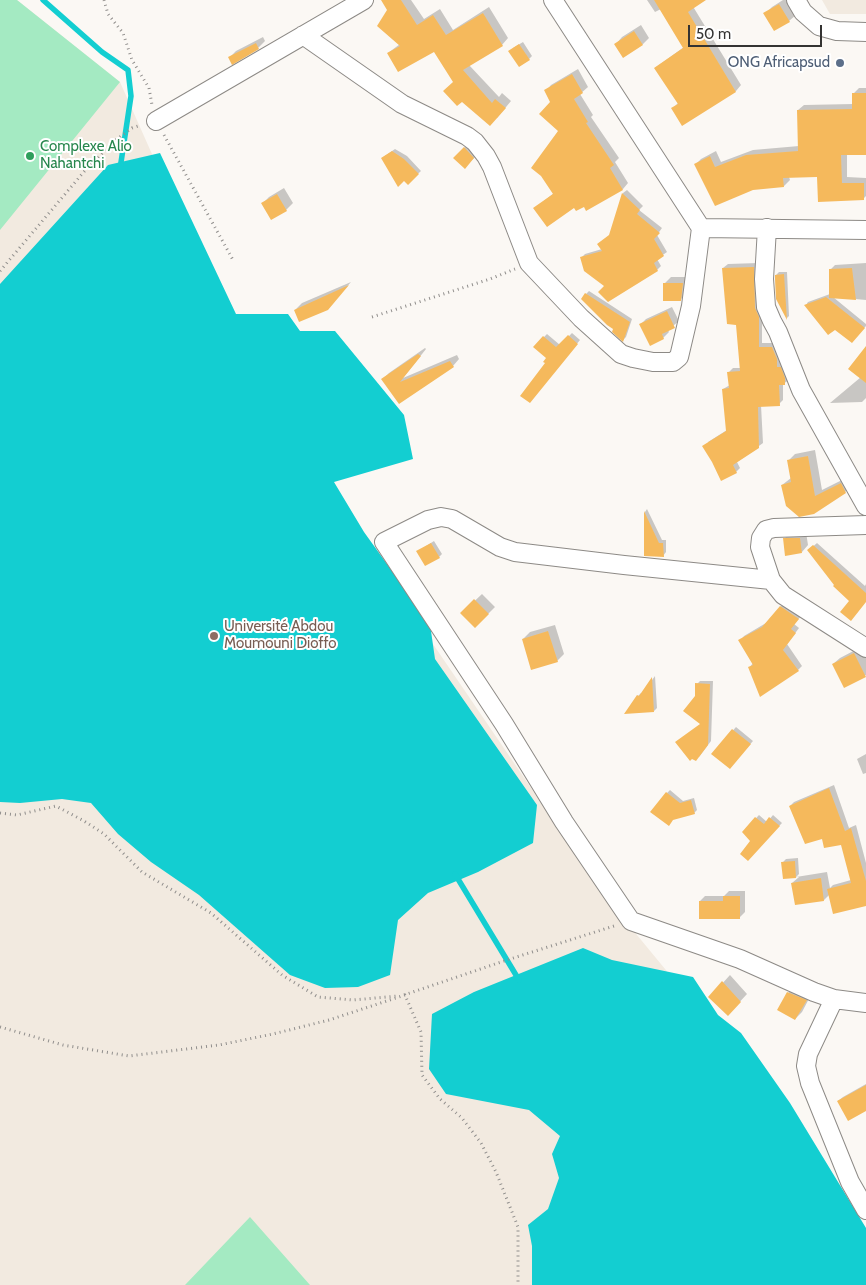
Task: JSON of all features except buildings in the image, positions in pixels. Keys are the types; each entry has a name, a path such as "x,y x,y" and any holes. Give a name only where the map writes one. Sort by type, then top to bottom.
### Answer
{"street":[{"path":"156,121 364,0"},
{"path":"303,35 396,100 475,142 492,167 529,263 581,318 621,354 653,362 672,362 679,357 691,306 701,228 553,0"},
{"path":"800,6 819,26 837,31 866,32"},
{"path":"701,228 866,230"},
{"path":"767,228 764,279 766,307 801,390 866,506"},
{"path":"771,580 647,568 515,552 500,547 458,521 447,518 428,520 384,542 504,724 564,822 632,921 740,959 814,992 834,999 866,1003"},
{"path":"866,525 774,528 766,530 761,538 760,547 771,580 783,595 866,648"},
{"path":"834,999 808,1054 806,1066 810,1083 850,1182 866,1210"}],"path":[{"path":"0,271 88,167 117,139 132,128 156,121"},
{"path":"372,317 490,279 529,263"},
{"path":"0,813 17,815 56,806 84,821 104,834 142,872 211,913 282,975 318,997 353,1000 405,995"},
{"path":"0,1027 63,1045 129,1056 219,1045 329,1020 507,960 632,921"},
{"path":"405,995 421,1032 422,1075 440,1099 462,1118 481,1143 496,1172 518,1227 518,1285"}],"shaded area":[{"name":"Université Abdou Moumouni Dioffo","path":"0,0 17,0 120,82 251,377 604,895 703,1015 866,1285 0,1285"},
{"path":"822,0 866,0 866,14 830,14"}],"green space":[{"name":"Complexe Alio Nahantchi","path":"0,0 17,0 120,82 0,230"},
{"path":"250,1217 310,1285 185,1285"}],"water":[{"path":"160,153 236,314 288,314 300,331 335,331 404,415 413,459 334,482 364,532 430,624 435,659 537,805 533,843 478,872 428,893 398,920 390,975 358,987 325,988 290,975 199,895 151,862 118,834 91,803 62,799 20,803 0,802 0,284 108,165"},
{"path":"583,948 612,960 693,977 718,1015 741,1033 790,1103 866,1228 866,1285 532,1285 532,1246 528,1225 548,1209 559,1178 552,1154 560,1136 529,1110 446,1094 429,1069 432,1014 474,992"}],"waterway":[{"path":"43,0 102,52 128,70 131,96 120,169"},
{"path":"455,874 519,980"}],"place":[{"name":"ONG Africapsud","path":"840,63"},
{"name":"Complexe Alio Nahantchi","path":"30,156"},
{"name":"Université Abdou Moumouni Dioffo","path":"214,636"}]}
